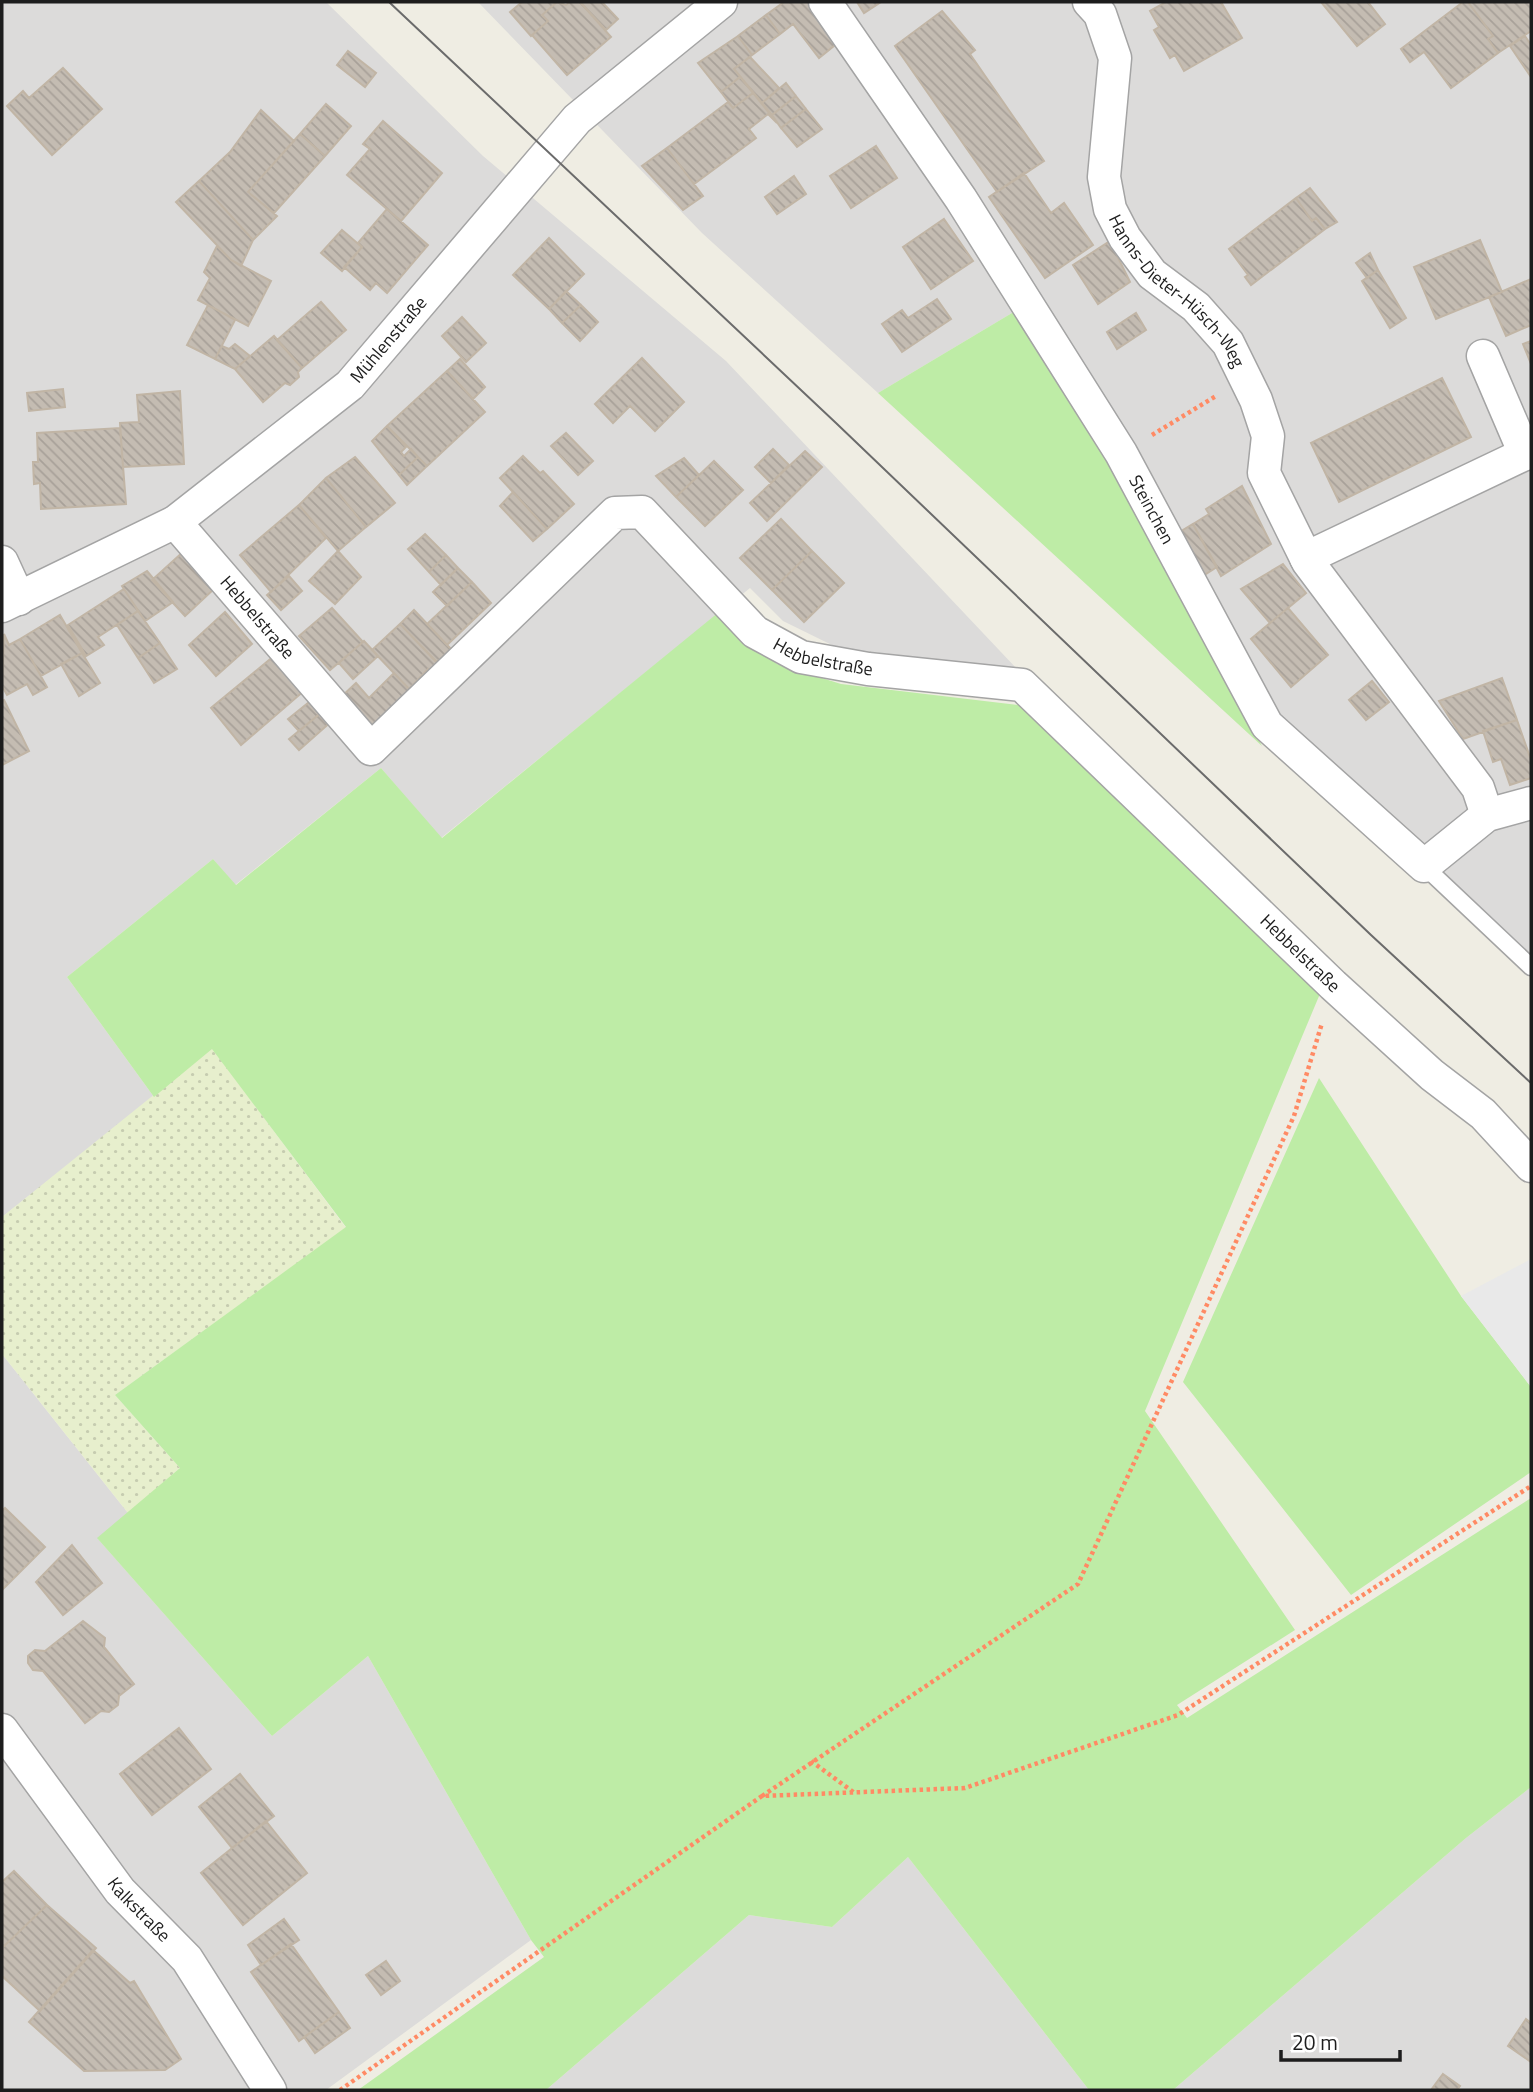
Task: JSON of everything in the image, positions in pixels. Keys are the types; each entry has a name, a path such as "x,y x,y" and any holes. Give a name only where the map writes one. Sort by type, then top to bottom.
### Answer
{"street":[{"name":"Mühlenstraße","path":"10,602 175,522 349,385 577,119 721,2"},
{"name":"Steinchen","path":"825,2 961,199 1121,453 1267,725 1424,866"},
{"name":"Hanns-Dieter-Hüsch-Weg","path":"1104,7 1115,58 1104,177 1110,209 1125,238 1152,274 1196,307 1228,343 1247,377 1268,436 1264,472 1306,558 1478,788 1487,816"},
{"path":"1306,558 1528,452 1483,356"},
{"name":"Hebbelstraße","path":"175,522 371,749 615,513 642,512 755,632 801,657 868,669 1022,685 1333,985 1432,1075 1483,1114 1531,1166"},
{"path":"2,562 10,602"},
{"path":"1424,866 1487,816 1531,803"},
{"name":"Kalkstraße","path":"2,1730 120,1891 187,1959 270,2090"}],"lane":[{"name":"Steinchen","path":"1424,866 1531,967"}],"path":[{"path":"1121,453 1247,377"},
{"path":"340,2090 811,1761 1078,1584 1294,1116 1333,985"},
{"path":"762,1796 857,1795 965,1788 1178,1715 1531,1486"},
{"path":"811,1761 857,1795"}],"shaded area":[{"path":"2,2 326,2 483,156 726,361 1017,669 838,648 783,621 750,588 441,838 381,768 235,885 213,859 67,977 154,1097 2,1217"},
{"path":"478,2 1531,2 1531,955 1275,716 1142,459 1040,301 1017,310 878,393 702,233"},
{"path":"1531,1259 1531,1387 1461,1296"},
{"path":"2,1354 128,1513 98,1539 272,1736 368,1656 531,1940 326,2090 2,2090"},
{"path":"1531,1787 1531,2090 1173,2090 1466,1838"},
{"path":"908,1857 1089,2090 546,2090 749,1915 832,1927"}],"green space":[{"path":"1017,310 1116,471 1262,746 878,393"},
{"path":"719,612 777,664 841,684 1026,706 1322,989 1145,1411 1295,1630 1177,1705 1187,1718 1531,1498 1531,1787 1466,1838 1173,2090 1089,2090 908,1857 832,1927 749,1915 546,2090 358,2090 544,1957 531,1940 368,1656 272,1736 97,1538 180,1468 115,1395 346,1227 212,1049 154,1097 67,977 213,859 236,885 381,768 442,838"},
{"path":"212,1048 346,1228 115,1395 180,1468 128,1513 2,1354 2,1217"},
{"path":"1319,1078 1461,1296 1531,1387 1531,1472 1351,1595 1183,1382"}],"building":[{"path":"522,2 557,2 542,15 548,21 531,36 510,12"},
{"path":"557,2 566,5 580,2 611,37 567,75 532,35 548,21 542,15"},
{"path":"580,2 602,2 618,19 606,30"},
{"path":"784,2 811,2 840,41 819,58 793,24 780,34 766,15"},
{"path":"857,2 881,2 864,13"},
{"path":"1166,2 1221,2 1242,38 1184,71 1175,55 1170,58 1154,30 1159,27 1150,11"},
{"path":"1321,2 1368,2 1385,24 1357,46"},
{"path":"1463,2 1468,2 1493,36 1488,39 1498,53 1451,88 1424,52 1410,62 1401,49"},
{"path":"1468,2 1531,2 1531,31 1498,53 1488,39 1493,36"},
{"path":"942,11 975,50 970,54 1044,161 997,192 895,46"},
{"path":"766,15 780,34 752,55 738,36"},
{"path":"738,36 752,55 734,69 740,77 721,92 698,63"},
{"path":"1525,36 1531,45 1531,77 1510,46"},
{"path":"348,51 376,73 365,87 337,65"},
{"path":"750,57 779,88 762,103 734,69"},
{"path":"63,68 102,109 52,155 7,106 23,91 29,98"},
{"path":"740,77 753,93 733,108 721,92"},
{"path":"786,83 796,96 772,115 762,103"},
{"path":"753,93 777,123 768,114 749,129 756,138 694,184 667,148 728,102 733,108"},
{"path":"796,96 806,109 781,128 772,115"},
{"path":"326,104 351,126 325,156 300,134"},
{"path":"806,109 822,129 797,147 781,128"},
{"path":"261,110 294,141 248,192 277,216 253,240 199,181 230,152"},
{"path":"383,121 442,173 401,221 347,175 370,149 363,144"},
{"path":"300,134 325,156 274,213 248,192"},
{"path":"876,146 897,178 851,208 830,176"},
{"path":"667,148 703,196 683,210 642,166"},
{"path":"1024,173 1051,213 1064,203 1093,245 1045,278 989,197"},
{"path":"794,176 806,194 777,214 765,197"},
{"path":"199,181 253,240 241,266 231,260 176,202"},
{"path":"1310,188 1337,222 1325,229 1316,218 1312,221 1296,198"},
{"path":"1296,198 1312,221 1316,218 1325,229 1251,285 1245,277 1248,275 1229,249"},
{"path":"387,209 428,245 387,293 376,283 370,290 344,267 362,247 358,243"},
{"path":"944,219 973,261 931,289 903,247"},
{"path":"342,230 362,247 342,271 321,253"},
{"path":"549,238 584,274 549,309 513,275"},
{"path":"1480,240 1502,292 1436,319 1414,267"},
{"path":"1110,241 1130,282 1098,304 1073,265"},
{"path":"217,246 231,260 271,281 248,326 198,300 210,278 204,272"},
{"path":"1370,253 1378,270 1367,278 1356,263"},
{"path":"1378,270 1406,318 1390,328 1362,281"},
{"path":"1531,279 1531,325 1506,336 1489,297"},
{"path":"566,291 581,305 562,323 549,309"},
{"path":"937,299 951,319 902,352 882,324 902,310 908,318"},
{"path":"321,302 346,330 302,368 277,340"},
{"path":"208,305 235,320 215,359 187,345"},
{"path":"581,305 598,322 580,341 562,323"},
{"path":"1136,313 1146,330 1117,349 1107,332"},
{"path":"462,317 486,343 466,362 442,336"},
{"path":"274,336 302,368 298,372 299,377 290,385 285,383 263,402 235,369"},
{"path":"1531,341 1531,364 1523,344"},
{"path":"235,344 250,356 235,369 215,359 222,346 229,349"},
{"path":"642,358 684,402 655,431 630,406 613,423 595,404"},
{"path":"460,359 485,387 473,399 447,371"},
{"path":"447,371 485,412 427,466 387,426"},
{"path":"1442,378 1471,437 1339,502 1311,443"},
{"path":"63,389 65,407 29,411 27,393"},
{"path":"180,391 184,464 123,467 120,423 139,422 137,395"},
{"path":"387,426 406,447 401,452 404,456 411,449 418,457 399,475 372,441"},
{"path":"120,428 126,504 41,509 40,483 34,484 33,462 38,462 37,433"},
{"path":"566,433 593,461 578,475 551,446"},
{"path":"773,449 789,465 771,483 755,467"},
{"path":"805,451 822,467 767,521 750,503"},
{"path":"523,456 540,473 543,471 574,504 547,529 500,478"},
{"path":"355,457 395,503 366,527 326,478"},
{"path":"418,457 427,466 407,485 399,475"},
{"path":"684,458 699,475 676,497 656,476"},
{"path":"714,461 743,490 705,526 676,497"},
{"path":"326,478 366,527 338,551 299,505"},
{"path":"1242,486 1271,544 1221,576 1193,524 1209,514 1206,509"},
{"path":"513,492 547,529 533,541 500,506"},
{"path":"299,505 326,538 271,592 240,555"},
{"path":"781,519 812,551 772,590 740,558"},
{"path":"1193,524 1217,567 1198,579 1173,536"},
{"path":"425,534 446,555 429,572 408,549"},
{"path":"338,551 361,577 335,604 309,581"},
{"path":"812,551 844,583 804,622 772,590"},
{"path":"183,552 215,588 185,616 152,580"},
{"path":"446,555 458,568 441,585 429,572"},
{"path":"1283,564 1306,593 1270,623 1241,589"},
{"path":"458,568 472,582 447,606 433,592"},
{"path":"147,571 173,602 145,621 122,586"},
{"path":"289,576 302,591 281,610 267,595"},
{"path":"472,582 491,603 447,645 427,624"},
{"path":"124,589 138,611 98,637 104,645 86,656 68,625"},
{"path":"332,608 363,642 330,670 299,636"},
{"path":"1288,608 1328,655 1291,687 1251,639"},
{"path":"414,610 451,649 437,662 400,624"},
{"path":"138,611 160,643 138,658 117,625"},
{"path":"225,612 252,644 216,676 189,645"},
{"path":"60,615 82,653 41,676 20,639"},
{"path":"400,624 440,666 432,673 428,669 409,689 372,650"},
{"path":"4,634 9,645 20,639 47,687 33,695 27,684 7,695 2,686"},
{"path":"364,641 378,656 353,679 339,663"},
{"path":"160,643 177,669 154,683 138,658"},
{"path":"82,653 100,683 79,696 61,664"},
{"path":"274,656 305,690 241,745 211,708"},
{"path":"394,673 412,692 370,732 342,696 356,683 369,698"},
{"path":"1502,678 1517,720 1463,739 1439,701"},
{"path":"1372,681 1389,702 1366,720 1349,700"},
{"path":"313,699 323,711 299,731 288,719"},
{"path":"4,700 29,751 2,765 2,701"},
{"path":"323,711 333,720 299,750 289,739"},
{"path":"1517,720 1531,760 1531,778 1510,785 1501,759 1493,762 1483,731"},
{"path":"5,1508 45,1547 2,1590 2,1511"},
{"path":"72,1545 102,1583 63,1615 36,1582"},
{"path":"83,1621 105,1638 104,1647 134,1684 119,1696 118,1705 109,1712 101,1711 85,1723 43,1671 33,1670 28,1663 28,1656 35,1650 45,1651"},
{"path":"179,1728 211,1769 152,1815 120,1774"},
{"path":"240,1774 274,1816 232,1848 199,1807"},
{"path":"266,1821 307,1873 243,1925 201,1873"},
{"path":"14,1871 47,1905 2,1948 2,1882"},
{"path":"47,1905 96,1948 40,2011 2,1976 2,1948"},
{"path":"284,1919 299,1940 261,1965 248,1945"},
{"path":"291,1944 339,2012 299,2041 251,1972"},
{"path":"93,1950 130,1983 134,1981 181,2059 165,2070 84,2071 29,2022"},
{"path":"386,1961 400,1981 381,1995 366,1975"},
{"path":"339,2012 350,2028 315,2053 304,2037"},
{"path":"1526,2019 1531,2023 1531,2062 1508,2046"},
{"path":"1443,2074 1460,2086 1457,2090 1431,2090"}],"tram line":[{"path":"389,2 836,423 1371,935 1531,1083"}]}
